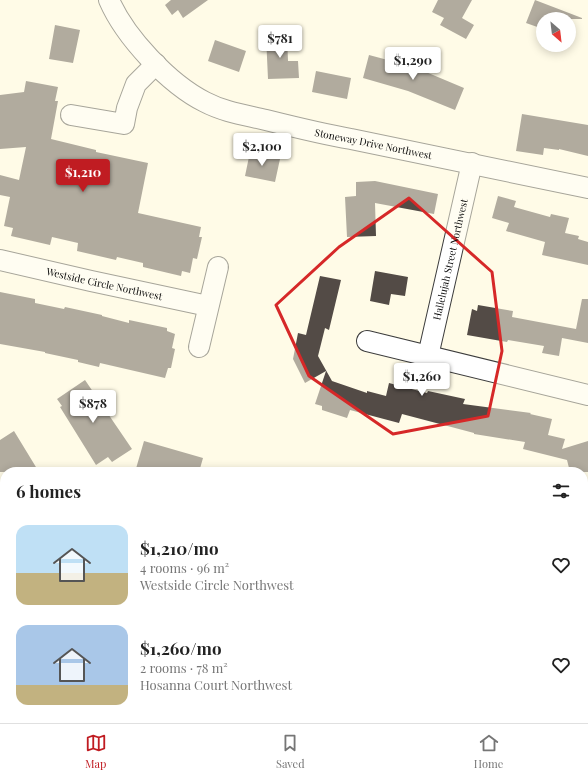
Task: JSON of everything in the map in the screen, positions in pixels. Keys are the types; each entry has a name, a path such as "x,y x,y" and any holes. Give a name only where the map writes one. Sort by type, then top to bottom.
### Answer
{"street":[{"name":"Stoneway Drive Northwest","path":"109,0 135,42 182,88 205,102 233,112 322,134 472,163 588,188"},
{"path":"71,115 124,124 127,108 136,84 156,64"},
{"name":"Hallelujah Street Northwest","path":"428,356 472,163"},
{"name":"Westside Circle Northwest","path":"0,260 91,282 208,306"},
{"path":"199,347 218,267"},
{"path":"367,342 588,395"}],"highlighted area":[{"path":"409,198 492,272 502,351 488,416 393,434 309,376 276,305 339,247"}],"building":[{"path":"171,0 208,0 183,18 178,10 172,15 165,5"},
{"path":"438,0 472,0 462,18 474,25 466,39 440,25 444,18 432,12"},
{"path":"535,0 566,12 536,12 536,27 526,23"},
{"path":"576,16 582,18 576,19"},
{"path":"55,25 80,30 73,63 49,59"},
{"path":"287,35 288,61 298,61 299,78 268,79 266,36"},
{"path":"215,40 246,51 239,72 208,61"},
{"path":"369,55 414,67 464,88 455,110 408,91 363,78"},
{"path":"316,71 351,78 347,99 312,92"},
{"path":"26,81 58,87 55,101 58,101 51,139 96,150 96,152 148,163 138,213 201,227 199,237 202,237 197,259 193,258 190,273 182,271 181,276 143,267 143,263 117,257 116,260 77,251 78,243 52,237 50,245 11,236 13,228 4,226 10,197 0,195 0,175 19,180 26,147 0,149 0,95 24,92"},
{"path":"522,114 588,125 588,156 559,149 544,148 543,155 516,151"},
{"path":"250,152 280,159 275,182 245,176"},
{"path":"375,181 438,194 434,214 375,203 376,236 347,237 345,197 356,196 356,182"},
{"path":"498,196 516,201 514,207 550,217 551,214 569,218 565,233 579,236 578,239 588,242 588,265 542,255 545,242 506,231 509,223 492,218"},
{"path":"375,271 408,277 405,296 391,294 389,305 370,301"},
{"path":"320,276 341,280 329,330 325,328 318,356 332,381 367,393 367,391 386,396 389,383 427,393 428,391 465,399 463,404 531,413 530,414 552,419 548,435 565,439 562,449 588,441 588,467 569,467 567,460 523,449 525,442 474,434 402,414 399,423 350,410 347,418 322,410 322,406 315,404 326,371 305,383 293,359 298,333 306,335"},
{"path":"0,292 35,299 35,303 64,309 65,307 102,315 129,323 129,320 167,328 167,331 175,334 172,348 175,349 171,368 168,368 165,378 100,363 99,367 45,352 0,344"},
{"path":"582,299 588,299 588,343 562,338 559,356 542,353 544,346 508,340 507,342 467,335 472,309 477,311 478,305 513,311 512,317 576,329"},
{"path":"85,380 132,449 112,462 108,457 96,465 60,407 62,406 57,399"},
{"path":"14,431 36,467 0,467 0,440"},
{"path":"144,441 203,458 200,467 136,467"}]}
